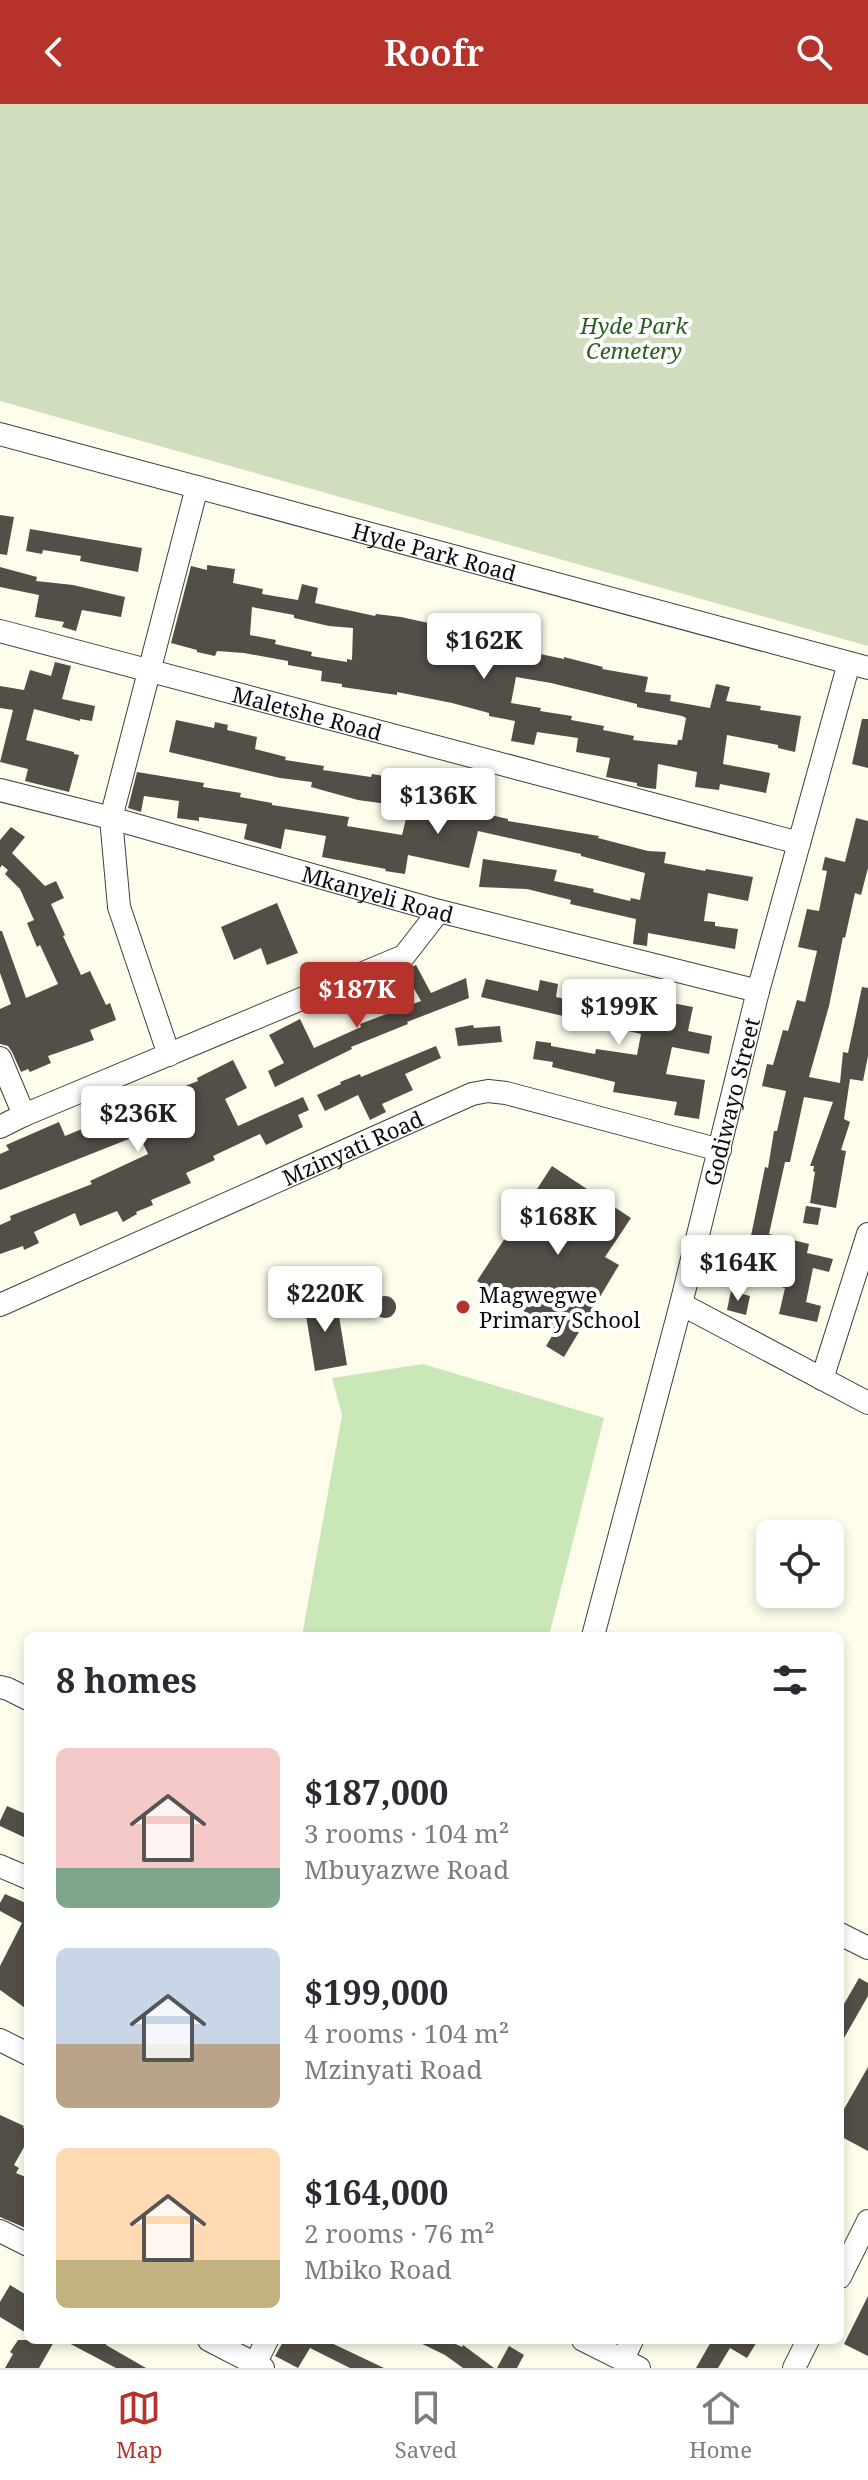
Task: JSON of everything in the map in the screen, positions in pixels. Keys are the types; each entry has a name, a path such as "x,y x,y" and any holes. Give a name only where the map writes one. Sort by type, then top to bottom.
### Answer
{"street":[{"name":"Hyde Park Road","path":"0,434 858,665"},
{"path":"169,1055 119,907 111,818 197,487"},
{"name":"Maletshe Road","path":"0,631 799,843"},
{"name":"Godiwayo Street","path":"594,1632 681,1304 758,991 799,843 858,665"},
{"name":"Mkanyeli Road","path":"0,790 111,818 439,911 758,991"},
{"path":"0,1127 404,956 439,911"},
{"path":"0,1058 24,1115"},
{"name":"Mzinyati Road","path":"0,1305 472,1094 488,1091 506,1093 720,1150"},
{"path":"822,1379 868,1234"},
{"path":"681,1304 868,1403"},
{"path":"0,1687 24,1697"},
{"path":"0,1866 24,1876"},
{"path":"844,1936 868,1948"},
{"path":"0,2040 24,2052"},
{"path":"844,2269 868,2221"},
{"path":"0,2231 24,2243"},
{"path":"216,2344 257,2367 266,2344"},
{"path":"595,2344 631,2356"},
{"path":"794,2368 806,2344"}],"green space":[{"name":"Hyde Park Cemetery","path":"0,104 868,104 868,646 0,401"},
{"path":"423,1364 604,1418 550,1632 303,1632 342,1415 332,1378"}],"building":[{"path":"0,515 14,517 7,555 0,554"},
{"path":"30,529 142,548 138,572 80,561 81,556 43,550 42,554 26,551"},
{"path":"207,565 235,569 233,583 263,589 262,594 298,600 302,584 318,588 315,603 433,624 430,639 467,644 468,639 488,642 487,652 538,661 540,654 564,657 602,669 648,677 645,692 671,695 670,701 710,708 716,684 730,687 726,701 801,716 795,752 778,748 778,745 727,735 723,764 770,773 766,793 720,784 719,790 695,787 697,772 658,764 656,789 647,788 606,777 610,758 576,752 578,738 537,732 534,745 511,741 515,721 489,716 489,713 397,692 397,695 342,687 342,684 321,681 322,671 288,665 288,661 217,651 215,656 171,643 191,566 207,570","holes":["252,607 329,626 353,628 352,660 347,659 347,662 311,656 312,652 250,635","516,677 682,716 686,718 682,740 678,740 677,745 633,740 634,736 571,720 572,716 511,703"]},
{"path":"0,567 37,577 36,581 73,585 125,597 121,617 82,610 76,631 62,627 64,622 35,617 39,595 0,587"},
{"path":"55,662 71,666 62,699 95,706 92,721 80,721 34,709 26,740 79,755 69,792 25,781 28,769 0,762 13,710 0,708 0,686 24,690 30,670 51,676"},
{"path":"862,719 868,719 868,768 852,764"},
{"path":"176,720 214,728 215,722 228,725 227,730 257,737 255,749 286,757 285,760 324,766 323,770 416,781 418,772 442,779 439,798 484,806 482,813 508,821 599,836 648,851 666,852 664,863 753,877 748,901 708,893 704,921 738,929 735,949 648,933 647,946 633,944 636,919 570,904 571,900 527,889 479,887 483,859 557,870 554,881 594,889 593,892 630,901 631,898 640,900 645,873 581,854 478,831 469,868 408,855 405,874 322,857 326,836 285,829 281,849 244,839 247,824 199,817 199,821 177,818 179,801 144,796 141,812 128,808 137,772 204,783 203,787 241,793 240,797 272,805 349,817 347,826 402,835 409,807 358,800 311,787 312,782 280,778 169,752"},
{"path":"856,818 868,821 868,868 861,895 855,893 809,1077 840,1083 843,1052 848,1053 862,987 868,988 868,1056 863,1081 850,1079 844,1119 850,1122 841,1150 846,1151 836,1208 810,1203 815,1172 814,1166 810,1166 833,1102 804,1097 790,1162 785,1162 769,1234 809,1244 807,1253 833,1259 829,1272 813,1268 806,1302 821,1306 817,1322 779,1314 785,1288 781,1287 782,1283 743,1275 765,1167 768,1168 774,1131 777,1131 786,1091 762,1086 767,1064 773,1065 783,1030 788,1031 797,1000 805,1002 817,951 798,947 807,909 819,911 827,871 822,870 825,857 845,862"},
{"path":"11,827 25,837 12,853 45,886 56,881 64,898 51,904 63,936 81,975 90,971 106,1005 110,1003 116,1020 90,1030 94,1040 48,1056 51,1063 30,1072 28,1069 21,1072 8,1046 0,1044 0,1009 11,1004 0,973 0,931 26,998 58,984 27,923 34,920 20,889 5,874 8,870 2,865 0,868 0,840"},
{"path":"277,903 298,953 267,965 261,948 234,960 221,927"},
{"path":"416,965 431,993 466,978 469,998 351,1047 275,1087 268,1071 284,1063 269,1035 300,1019 314,1048 361,1027 360,1024 421,1001 404,971"},
{"path":"486,979 538,991 540,980 558,984 556,997 588,1004 588,1008 667,1025 672,1003 693,1007 688,1031 712,1036 709,1054 672,1047 666,1074 705,1080 699,1119 674,1115 677,1102 613,1092 615,1082 552,1067 553,1062 533,1059 536,1041 595,1054 596,1049 637,1055 641,1034 481,997"},
{"path":"473,1025 474,1028 500,1026 502,1042 458,1046 455,1028"},
{"path":"436,1046 441,1058 405,1074 413,1090 382,1104 386,1112 370,1120 358,1095 325,1111 317,1095 340,1082 360,1074 361,1077"},
{"path":"233,1060 247,1088 225,1099 238,1126 303,1097 309,1110 298,1115 303,1127 266,1145 260,1134 213,1156 215,1160 186,1173 191,1183 151,1200 153,1205 123,1222 117,1211 80,1226 75,1213 34,1232 39,1243 24,1250 23,1246 0,1254 0,1225 11,1220 10,1216 92,1184 90,1181 148,1154 139,1135 0,1190 0,1154 9,1150 6,1145 59,1122 65,1136 94,1124 97,1132 164,1101 162,1095 198,1081 197,1078"},
{"path":"552,1166 631,1218 605,1257 619,1265 564,1357 546,1346 555,1331 477,1281"},
{"path":"806,1206 821,1208 818,1225 803,1223"},
{"path":"731,1291 750,1296 746,1315 727,1310"},
{"path":"385,1296 393,1299 396,1307 393,1315 385,1318 377,1315 374,1307 377,1299"},
{"path":"336,1298 347,1365 315,1371 304,1303"},
{"path":"7,1806 24,1813 24,1837 0,1826"},
{"path":"5,1894 24,1902 24,2007 0,1990 0,1966 22,1923 0,1911"},
{"path":"859,1978 868,1983 868,1996 844,2038 844,2004"},
{"path":"868,2067 868,2151 844,2138 844,2109"},
{"path":"0,2115 24,2126 24,2147 14,2165 19,2168 16,2173 24,2176 24,2227 0,2217"},
{"path":"10,2285 24,2294 24,2332 0,2317 0,2302"},
{"path":"868,2296 868,2356 844,2344"},
{"path":"18,2340 24,2340 24,2344 53,2344 39,2368 5,2368 13,2354 10,2352"},
{"path":"71,2344 106,2344 146,2368 116,2368"},
{"path":"282,2344 333,2344 384,2368 350,2368 310,2348 298,2368 275,2356"},
{"path":"422,2344 463,2345 494,2368 463,2368"},
{"path":"710,2344 756,2344 747,2358 730,2348 718,2368 696,2368"},
{"path":"509,2346 524,2355 517,2368 497,2368"}],"place":[{"name":"Magwegwe Primary School","path":"463,1307"}]}
